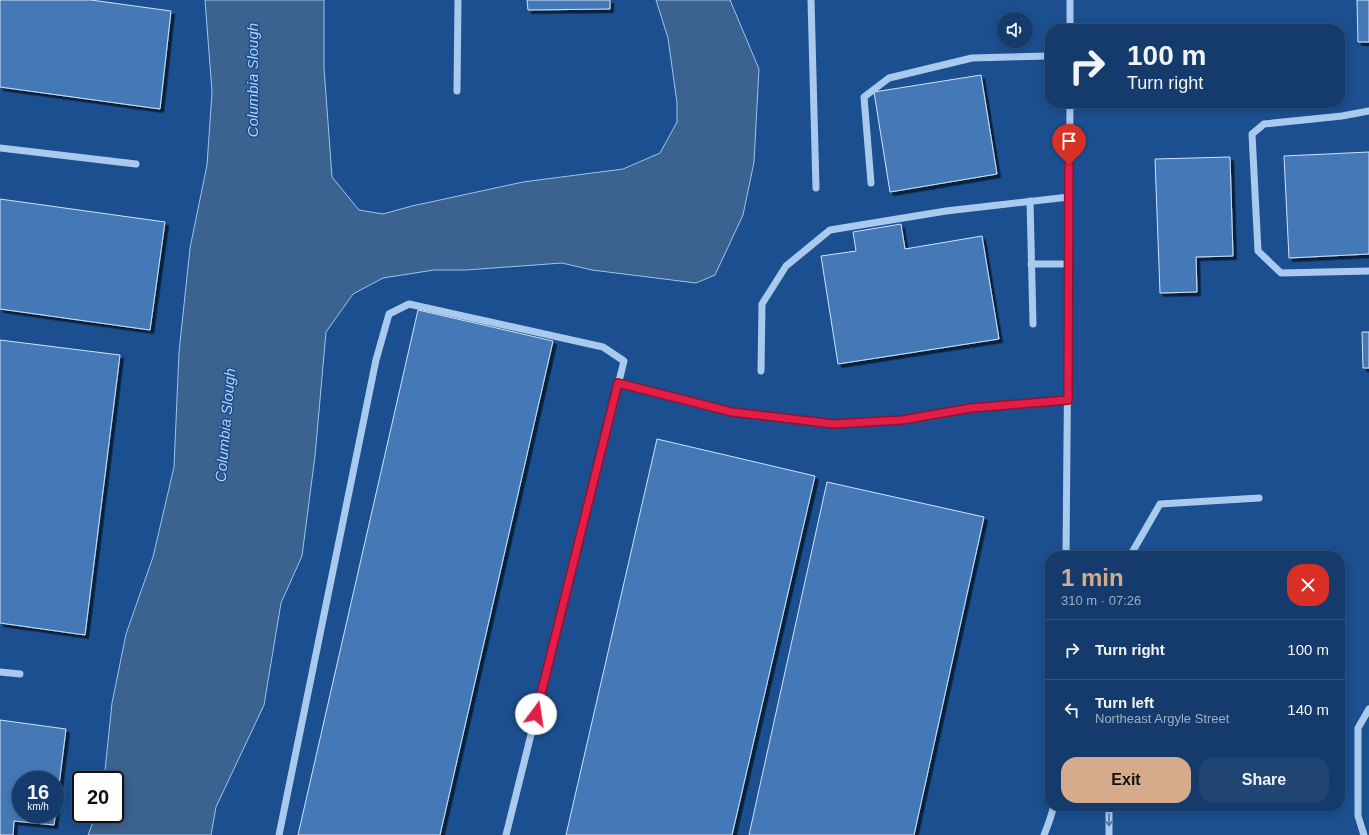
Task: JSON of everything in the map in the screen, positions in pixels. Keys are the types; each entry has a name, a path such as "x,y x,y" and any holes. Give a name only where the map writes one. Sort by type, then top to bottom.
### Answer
{"street":[{"path":"457,91 458,0"},
{"path":"811,0 816,188"},
{"path":"1070,0 1070,24"},
{"path":"871,183 864,97 889,78 972,58 1045,56"},
{"path":"1066,551 1070,108"},
{"path":"1369,111 1342,116 1264,124 1252,134 1258,251 1281,273 1369,271"},
{"path":"0,148 136,164"},
{"path":"761,371 762,304 786,266 830,230 946,211 1069,197"},
{"path":"1030,201 1033,324"},
{"path":"1031,264 1068,264"},
{"path":"279,835 376,360 389,314 408,304 603,347 624,361 506,835"},
{"path":"618,383 732,412 834,424 902,420 971,408 1068,400"},
{"path":"1133,551 1160,504 1259,498"},
{"path":"0,672 20,674"},
{"path":"1364,835 1358,816 1358,728 1369,709"},
{"path":"1044,835 1052,811"},
{"path":"1109,811 1109,835"}],"water":[{"name":"Columbia Slough","path":"205,0 324,0 324,68 332,177 359,210 383,214 412,206 523,182 623,169 660,153 677,122 677,103 668,38 656,0 730,0 759,69 754,162 743,215 715,275 696,283 592,270 562,263 466,270 434,270 383,278 353,294 326,332 315,456 302,556 281,603 264,705 216,807 211,835 88,835 93,823 124,823 124,771 105,771 112,703 126,634 153,557 174,467 179,352 190,248 207,165 212,92"}],"building":[{"path":"0,0 91,0 171,11 160,109 0,87"},
{"path":"527,0 610,0 610,9 528,10"},
{"path":"1357,0 1369,0 1369,42 1358,42"},
{"path":"981,75 997,174 890,192 874,92"},
{"path":"1369,152 1369,254 1289,258 1284,156"},
{"path":"1230,157 1233,256 1196,257 1197,292 1160,293 1155,159"},
{"path":"0,199 165,222 150,330 0,309"},
{"path":"901,224 905,249 982,236 999,339 838,364 821,256 856,251 853,232"},
{"path":"418,310 553,341 440,835 298,835"},
{"path":"1362,332 1369,332 1369,368 1363,368"},
{"path":"0,340 120,355 85,635 0,623"},
{"path":"657,439 815,476 732,835 566,835"},
{"path":"827,482 984,517 914,835 749,835"},
{"path":"0,720 66,729 61,771 12,771 13,835 0,835"},
{"path":"34,823 54,823 54,825"}],"route":[{"path":"536,714 618,383 732,412 834,424 902,420 971,408 1068,400 1069,165"}]}
